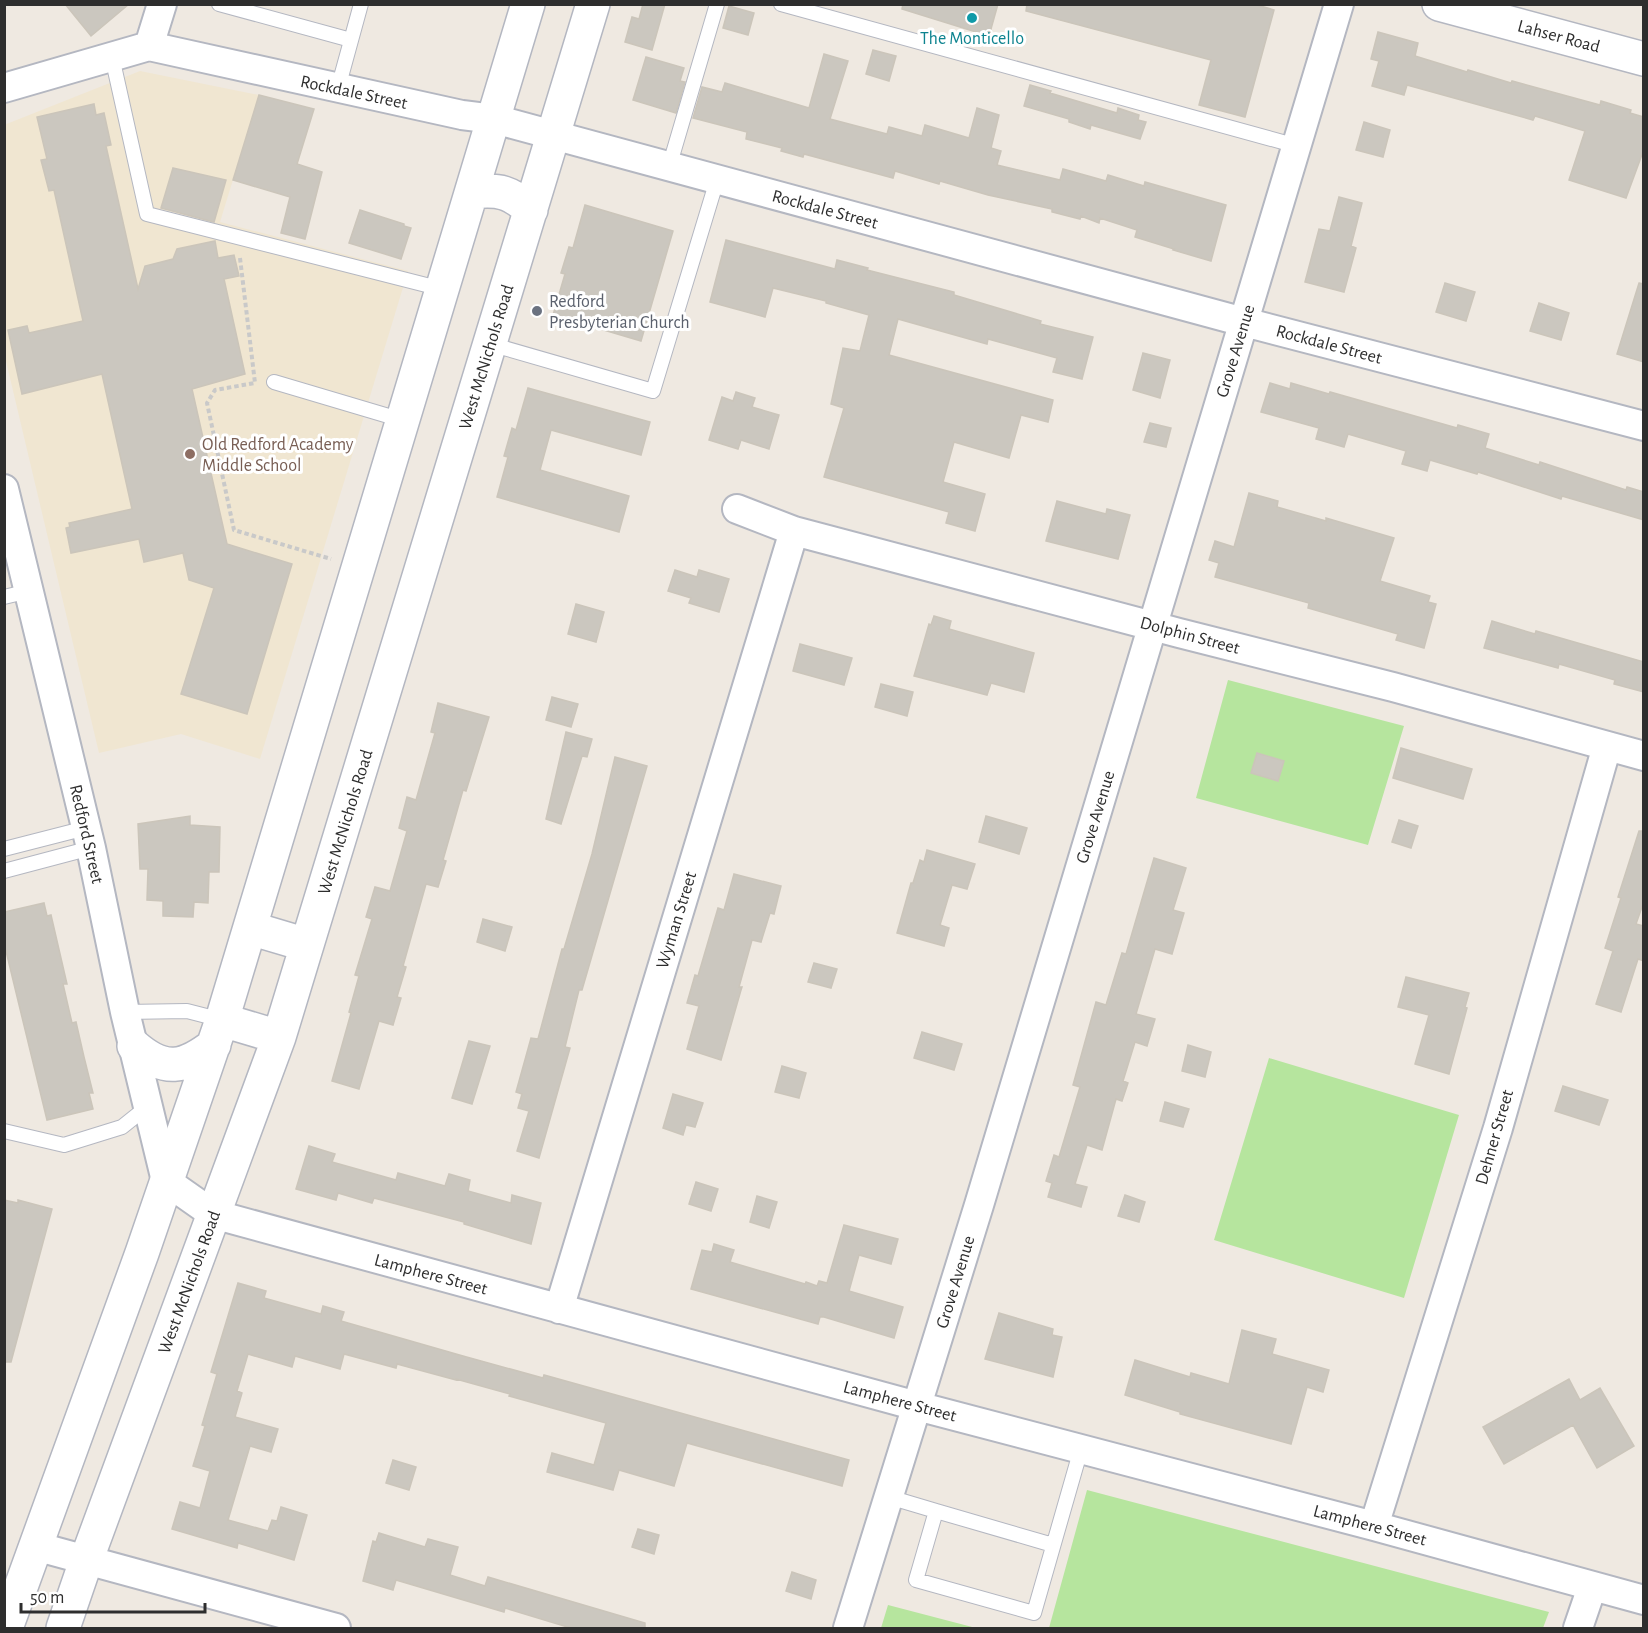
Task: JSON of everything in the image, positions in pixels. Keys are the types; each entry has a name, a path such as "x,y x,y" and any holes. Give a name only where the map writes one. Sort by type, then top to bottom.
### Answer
{"main road":[{"path":"6,1629 218,1033 528,4"},
{"name":"West McNichols Road","path":"63,1629 279,1037 593,4"},
{"name":"Lahser Road","path":"1439,4 1644,59"},
{"path":"472,192 491,190 507,193 531,210"},
{"path":"250,928 307,945"},
{"path":"218,1033 279,1037"},
{"path":"134,1046 145,1056 156,1061 180,1065 196,1058 218,1033"}],"street":[{"path":"149,46 162,4"},
{"name":"Grove Avenue","path":"848,1629 1153,626 1339,4"},
{"name":"Rockdale Street","path":"4,88 149,46 462,115 494,119 1244,322 1644,426"},
{"name":"Redford Street","path":"4,489 17,594 88,838 125,1012 166,1181"},
{"name":"Dolphin Street","path":"737,509 794,531 1393,687 1644,756"},
{"name":"Wyman Street","path":"559,1309 794,531"},
{"name":"Dehner Street","path":"1374,1526 1498,1128 1607,746"},
{"name":"Lamphere Street","path":"166,1181 213,1214 917,1406 1374,1526 1644,1600"},
{"path":"35,1546 336,1629"},
{"path":"1578,1629 1592,1587"}],"lane":[{"path":"219,4 351,40"},
{"path":"338,88 361,4"},
{"path":"669,167 717,4"},
{"path":"781,4 1297,146"},
{"path":"112,57 147,214 442,289"},
{"path":"490,344 653,391 717,180"},
{"path":"274,382 402,420"},
{"path":"4,849 88,838"},
{"path":"4,871 88,838"},
{"path":"125,1012 187,1011 218,1033"},
{"path":"4,1131 64,1145 122,1127 147,1107"},
{"path":"936,1511 916,1580 1034,1613 1081,1449"},
{"path":"889,1497 1053,1545"}],"path":[{"path":"240,258 255,383 215,390 207,403 234,530 358,567"}],"shaded area":[{"name":"Old Redford Academy Middle School","path":"140,71 259,95 220,222 408,271 260,759 181,734 99,753 5,357 4,125"}],"green space":[{"path":"1228,680 1404,726 1368,845 1196,798"},
{"path":"1269,1058 1459,1115 1404,1298 1214,1240"},
{"path":"1087,1490 1549,1612 1543,1628 1049,1628"},
{"path":"888,1605 976,1628 881,1628"}],"building":[{"path":"65,4 129,4 91,36"},
{"path":"643,4 665,4 652,50 625,42 632,17 639,19"},
{"name":"The Monticello","path":"903,4 998,4 989,36 902,9"},
{"path":"1027,4 1254,4 1274,10 1245,117 1199,105 1211,60 1026,11"},
{"path":"729,6 754,13 748,35 723,28"},
{"path":"1378,32 1418,43 1415,56 1467,72 1468,70 1600,105 1601,101 1631,110 1630,113 1644,117 1644,149 1626,198 1569,180 1585,131 1535,116 1533,120 1407,85 1404,95 1372,86 1379,61 1371,59"},
{"path":"873,50 896,56 889,81 866,74"},
{"path":"824,54 848,61 830,119 887,134 889,127 922,136 925,125 969,138 977,108 999,115 991,148 1001,151 997,165 1060,180 1063,169 1106,181 1108,175 1144,186 1145,182 1226,205 1211,261 1135,237 1137,230 1100,218 1099,223 1081,216 1080,219 1052,212 1052,209 988,195 940,181 939,184 895,171 893,178 804,154 803,157 781,151 782,148 746,139 747,132 693,118 702,87 722,92 725,83 809,108"},
{"path":"646,57 684,68 680,81 685,82 676,113 633,100"},
{"path":"1030,85 1117,113 1118,108 1139,115 1138,120 1146,122 1140,139 1091,125 1090,129 1069,122 1069,119 1024,106"},
{"path":"259,95 314,109 297,164 322,172 305,239 281,233 290,197 233,180"},
{"path":"94,104 96,115 104,113 111,145 106,146 138,289 145,266 173,259 177,249 215,241 218,258 234,255 239,276 224,279 245,374 192,389 227,544 292,564 247,714 181,694 214,588 189,580 183,553 144,562 139,539 71,553 66,528 70,527 69,523 132,509 102,374 22,394 8,330 27,326 29,333 83,321 54,190 49,191 41,160 47,159 37,117"},
{"path":"1364,122 1390,130 1383,157 1356,150"},
{"path":"173,168 226,180 214,222 161,208"},
{"path":"1339,197 1362,203 1351,246 1356,248 1344,292 1305,282 1319,229 1330,231"},
{"path":"585,205 673,231 641,341 553,315 565,274 561,273 569,247 573,248"},
{"path":"360,210 411,228 401,259 349,243"},
{"path":"726,240 835,269 837,260 868,268 867,270 954,292 954,295 1041,321 1040,324 1093,337 1082,379 1053,372 1057,358 988,339 987,344 898,319 889,355 1053,400 1048,422 1021,415 1009,458 954,442 943,482 985,494 975,531 946,523 949,512 824,477 844,408 831,404 843,348 860,351 869,315 826,303 826,301 773,288 765,317 710,302"},
{"path":"1445,283 1475,292 1466,321 1436,312"},
{"path":"1639,283 1644,284 1644,362 1617,354"},
{"path":"1539,303 1569,313 1561,340 1530,331"},
{"path":"1143,353 1170,360 1160,398 1133,390"},
{"path":"1270,383 1290,389 1291,383 1329,394 1330,392 1457,428 1458,425 1489,434 1485,448 1539,465 1540,462 1626,490 1627,487 1644,492 1644,520 1562,496 1561,499 1478,472 1477,474 1430,460 1427,471 1402,464 1406,451 1348,434 1344,447 1316,439 1319,428 1261,412"},
{"path":"528,388 650,422 641,455 551,430 540,470 629,496 619,532 497,497 508,457 504,456 512,428 516,430"},
{"path":"736,392 755,398 752,407 779,415 769,449 741,440 738,449 709,440 722,397 733,401"},
{"path":"1150,423 1171,428 1166,447 1144,442"},
{"path":"1249,493 1278,501 1277,507 1326,521 1326,518 1394,538 1380,581 1430,596 1428,602 1436,604 1424,648 1396,640 1398,634 1308,608 1309,603 1215,577 1219,563 1209,560 1215,541 1234,547"},
{"path":"1057,501 1106,514 1107,509 1130,515 1118,559 1046,541"},
{"path":"675,570 697,577 699,570 729,579 719,612 689,603 691,598 668,591"},
{"path":"576,604 604,612 596,642 568,634"},
{"path":"934,616 951,621 949,629 1034,653 1024,692 991,683 987,695 914,676 929,624 931,625"},
{"path":"1492,621 1535,634 1536,631 1644,662 1644,692 1614,684 1615,680 1559,664 1558,668 1484,648"},
{"path":"800,644 852,658 844,685 793,671"},
{"path":"881,684 913,692 907,716 875,707"},
{"path":"552,697 578,704 571,727 546,720"},
{"path":"438,703 489,717 466,791 463,790 443,860 446,861 438,887 426,884 403,966 406,967 397,997 401,998 393,1025 379,1021 359,1089 332,1081 351,1013 349,1012 359,976 355,975 372,919 366,917 375,887 390,891 407,831 399,828 407,797 416,800 435,733 431,732"},
{"path":"566,732 592,739 587,757 582,756 561,824 546,819"},
{"path":"1401,748 1472,769 1463,799 1393,778"},
{"path":"1257,753 1284,761 1278,781 1251,773"},
{"path":"615,757 647,766 582,990 579,990 565,1047 570,1048 539,1158 517,1151 529,1111 518,1108 522,1094 516,1092 531,1038 538,1039 562,949 564,949 592,854"},
{"path":"190,816 190,825 220,827 219,872 209,872 208,903 194,902 193,917 163,916 163,901 147,900 148,869 140,869 138,824"},
{"path":"986,816 1027,828 1019,854 979,842"},
{"path":"1399,820 1418,826 1411,848 1392,842"},
{"path":"1639,831 1644,831 1644,901 1636,924 1644,926 1644,961 1638,959 1621,1012 1596,1004 1613,951 1605,948"},
{"path":"927,850 975,864 967,889 952,885 940,925 949,928 944,946 897,933 911,883 913,883 920,860 924,862"},
{"path":"1154,858 1186,868 1173,910 1184,913 1172,954 1155,949 1136,1014 1155,1019 1147,1046 1135,1042 1123,1081 1128,1083 1122,1101 1116,1099 1102,1150 1087,1145 1075,1184 1087,1187 1081,1207 1048,1197 1052,1183 1046,1181 1054,1155 1059,1157 1080,1087 1073,1085 1096,1002 1106,1005 1122,953 1126,954"},
{"path":"734,874 781,886 774,914 770,913 761,942 752,940 739,987 742,987 721,1060 687,1049 699,1006 687,1003 695,975 698,976 718,908 724,910"},
{"path":"44,903 47,916 51,915 67,984 63,984 72,1023 76,1022 93,1093 89,1093 93,1109 47,1120 4,943 4,912"},
{"path":"483,919 512,927 505,951 477,942"},
{"path":"814,963 837,969 831,988 808,982"},
{"path":"1406,977 1469,993 1449,1074 1415,1064 1429,1015 1398,1007"},
{"path":"922,1032 962,1044 954,1070 914,1058"},
{"path":"469,1041 490,1046 472,1104 452,1098"},
{"path":"1188,1045 1211,1052 1205,1077 1182,1071"},
{"path":"782,1066 806,1073 799,1098 775,1092"},
{"path":"1563,1086 1608,1100 1599,1125 1555,1111"},
{"path":"673,1094 703,1103 695,1127 686,1125 683,1135 663,1128"},
{"path":"1165,1102 1189,1109 1183,1127 1160,1121"},
{"path":"309,1146 335,1154 332,1162 396,1180 398,1173 445,1186 449,1174 470,1180 468,1191 511,1203 512,1195 541,1203 531,1244 464,1224 464,1222 374,1198 372,1203 338,1193 336,1200 296,1189"},
{"path":"696,1182 718,1189 711,1211 689,1204"},
{"path":"1125,1195 1145,1202 1139,1222 1118,1216"},
{"path":"757,1196 777,1202 769,1228 750,1222"},
{"path":"4,1200 18,1203 18,1200 52,1209 11,1362 4,1362"},
{"path":"844,1225 898,1239 891,1264 859,1255 849,1291 903,1307 894,1338 824,1317 820,1317 818,1324 691,1289 702,1250 712,1252 714,1244 734,1250 730,1262 805,1284 806,1282 817,1286 819,1281 827,1283"},
{"path":"238,1283 266,1291 264,1298 321,1314 323,1306 344,1312 341,1321 849,1460 842,1486 687,1443 674,1486 619,1470 613,1490 547,1472 552,1453 594,1465 606,1423 509,1396 510,1394 397,1364 396,1368 344,1354 340,1369 295,1356 292,1367 248,1354 237,1391 242,1393 235,1417 278,1429 271,1452 250,1446 228,1520 268,1531 272,1520 277,1521 281,1507 307,1515 294,1560 238,1543 237,1548 172,1529 180,1502 200,1508 210,1471 193,1466 217,1374 211,1372"},
{"path":"999,1313 1053,1329 1052,1335 1062,1337 1053,1377 985,1359"},
{"path":"1242,1330 1276,1339 1272,1354 1329,1370 1323,1392 1307,1387 1291,1444 1180,1414 1180,1412 1125,1395 1135,1360 1190,1377 1191,1373 1229,1384"},
{"path":"1569,1379 1580,1400 1600,1388 1634,1446 1597,1468 1573,1425 1504,1464 1483,1427"},
{"path":"393,1460 416,1467 409,1490 386,1483"},
{"path":"638,1529 659,1535 654,1554 632,1547"},
{"path":"379,1533 425,1547 428,1539 458,1547 450,1575 485,1586 488,1577 645,1623 645,1629 574,1629 505,1608 504,1612 396,1580 393,1590 363,1581 373,1541 376,1542"},
{"path":"792,1572 816,1580 811,1599 786,1591"}],"place":[{"name":"The Monticello","path":"972,18"},
{"name":"Redford Presbyterian Church","path":"537,311"},
{"name":"Old Redford Academy Middle School","path":"190,454"}]}
